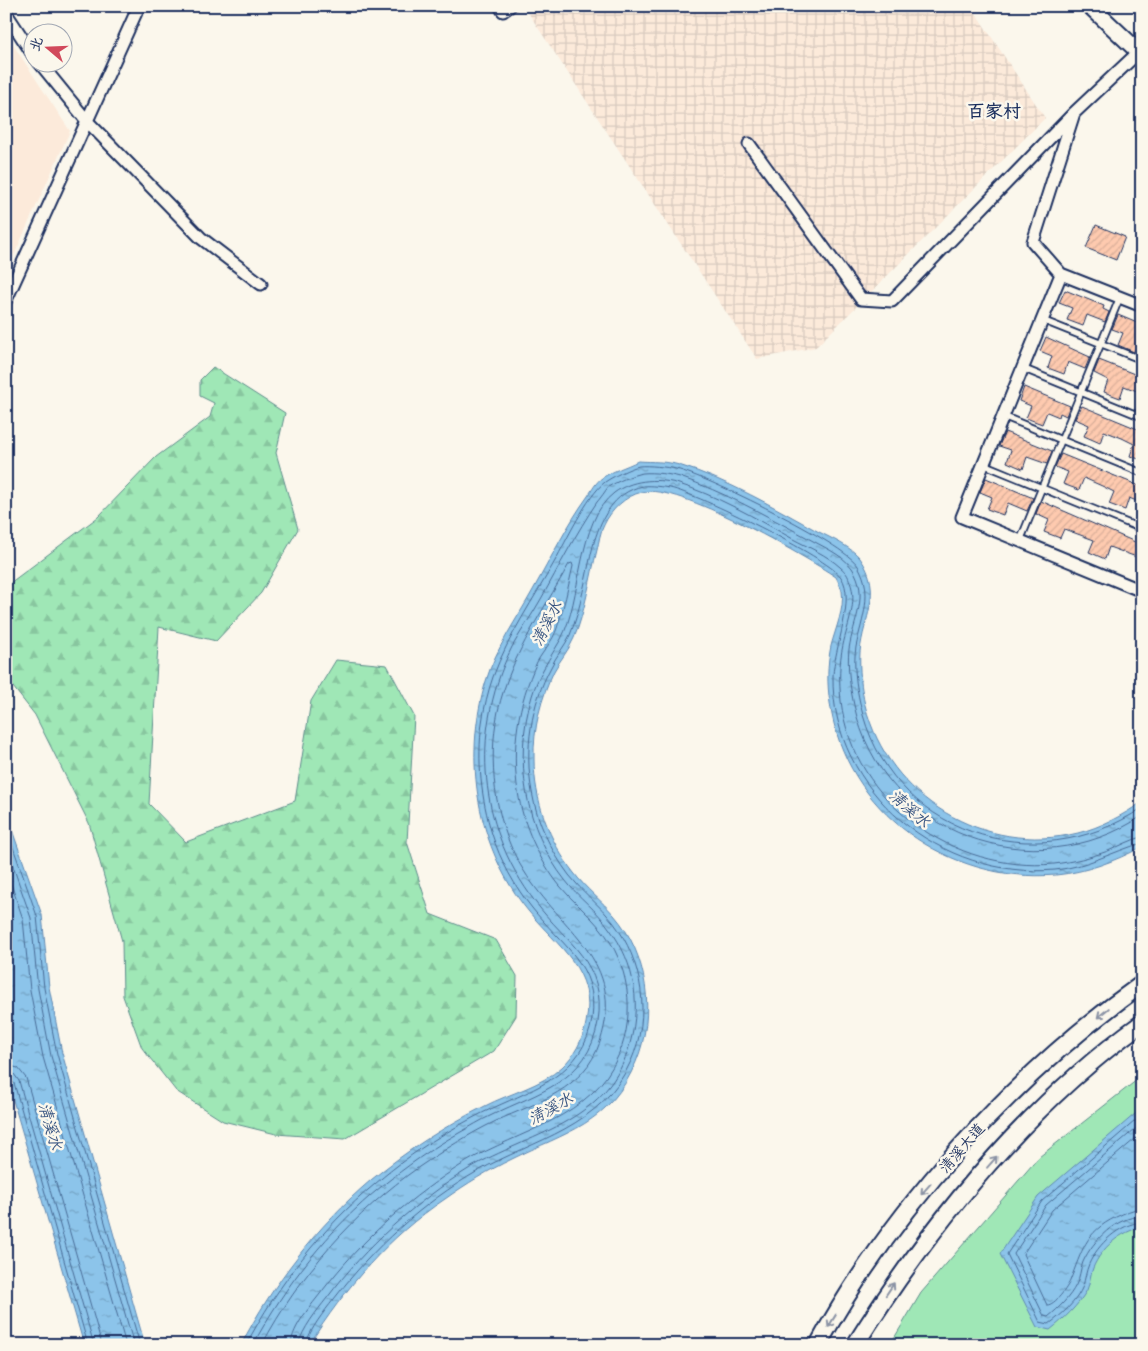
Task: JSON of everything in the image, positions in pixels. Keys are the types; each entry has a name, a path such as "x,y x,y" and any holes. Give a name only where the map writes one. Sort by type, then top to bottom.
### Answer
{"main road":[{"name":"清溪大道","path":"818,1345 865,1268 920,1196 981,1125 1044,1063 1142,984"},
{"name":"清溪大道","path":"855,1345 891,1287 945,1216 1004,1147 1065,1086 1142,1023"}],"street":[{"path":"6,300 139,6"},
{"path":"749,144 861,298 892,301 1074,113 1140,52 1090,6"},
{"path":"6,13 22,38"},
{"path":"47,72 87,121 201,238 261,284"},
{"path":"1074,113 1033,242 1061,274 1142,306"},
{"path":"1061,274 962,517 1142,591"}],"lane":[{"path":"1020,541 1120,297"},
{"path":"1042,320 1142,360"},
{"path":"1022,368 1142,417"},
{"path":"1003,416 1142,473"},
{"path":"983,464 1142,529"}],"shaded area":[{"path":"542,6 971,6 1045,118 816,347 757,359 529,14"},
{"path":"6,34 22,58 22,72 31,72 70,131 6,273"}],"green space":[{"path":"213,367 285,413 276,453 298,529 261,593 216,641 159,627 149,804 186,842 295,801 311,701 336,660 387,665 414,716 407,842 430,914 496,940 517,976 516,1016 494,1051 345,1139 276,1134 223,1121 176,1091 142,1048 123,996 122,941 89,823 35,715 6,678 6,586 98,517 156,457 210,417 214,403 200,396 200,380"},
{"path":"1142,1076 1142,1345 890,1345 921,1293 1039,1157"}],"water":[{"name":"清溪水","path":"638,461 674,464 715,478 841,543 860,558 871,582 870,605 860,652 862,692 865,705 877,738 895,767 918,792 945,812 976,827 1009,836 1043,838 1078,833 1095,828 1142,802 1142,847 1090,869 1056,875 1016,875 978,867 942,853 909,833 880,808 857,777 840,742 830,703 828,682 831,646 843,598 836,577 770,538 711,509 683,498 659,492 642,492 624,500 607,519 602,531 578,628 570,647 554,671 545,692 536,725 534,759 540,805 550,834 565,861 579,879 614,915 626,931 635,948 641,966 647,1005 646,1025 636,1062 613,1100 600,1113 568,1133 503,1163 453,1193 405,1229 369,1264 338,1303 309,1345 241,1345 267,1300 298,1256 332,1216 371,1180 412,1149 455,1122 554,1074 570,1058 580,1041 586,1023 588,1005 586,989 572,961 529,912 511,887 497,860 486,832 479,802 475,772 475,741 486,681 495,657 566,530 594,486 600,480 610,473"},
{"name":"清溪水","path":"6,813 42,915 49,987 62,1053 145,1345 84,1345 6,1076"},
{"path":"1142,1108 1142,1227 1119,1237 1101,1253 1093,1268 1087,1290 1065,1317 1050,1330 1037,1327 1000,1254 1038,1197"}],"building":[{"path":"1096,225 1125,237 1116,260 1086,248"},
{"path":"1065,290 1104,306 1103,309 1109,312 1105,322 1087,315 1083,326 1067,320 1072,308 1059,303"},
{"path":"1118,315 1142,325 1142,341 1139,340 1134,352 1118,345 1123,333 1112,329"},
{"path":"1046,337 1090,357 1085,369 1068,362 1064,374 1048,368 1052,356 1040,351"},
{"path":"1099,360 1142,377 1142,393 1124,386 1120,398 1104,392 1108,380 1094,373"},
{"path":"1024,387 1070,406 1066,416 1060,413 1059,417 1047,412 1042,424 1026,418 1031,406 1019,401"},
{"path":"1082,406 1140,430 1142,427 1142,460 1130,456 1134,444 1122,438 1104,431 1100,443 1084,436 1089,425 1075,419"},
{"path":"1005,432 1052,451 1047,464 1027,457 1023,469 1007,462 1011,450 999,446"},
{"path":"1061,454 1142,487 1142,503 1129,498 1125,510 1109,504 1114,492 1084,478 1079,490 1063,484 1068,472 1055,467"},
{"path":"986,478 1033,498 1027,511 1008,503 1003,515 987,509 992,497 980,492"},
{"path":"1041,501 1142,545 1142,559 1109,547 1105,559 1089,552 1094,540 1064,529 1060,538 1044,532 1049,520 1036,514"}],"district":[{"name":"百家村","path":"994,111"}]}
